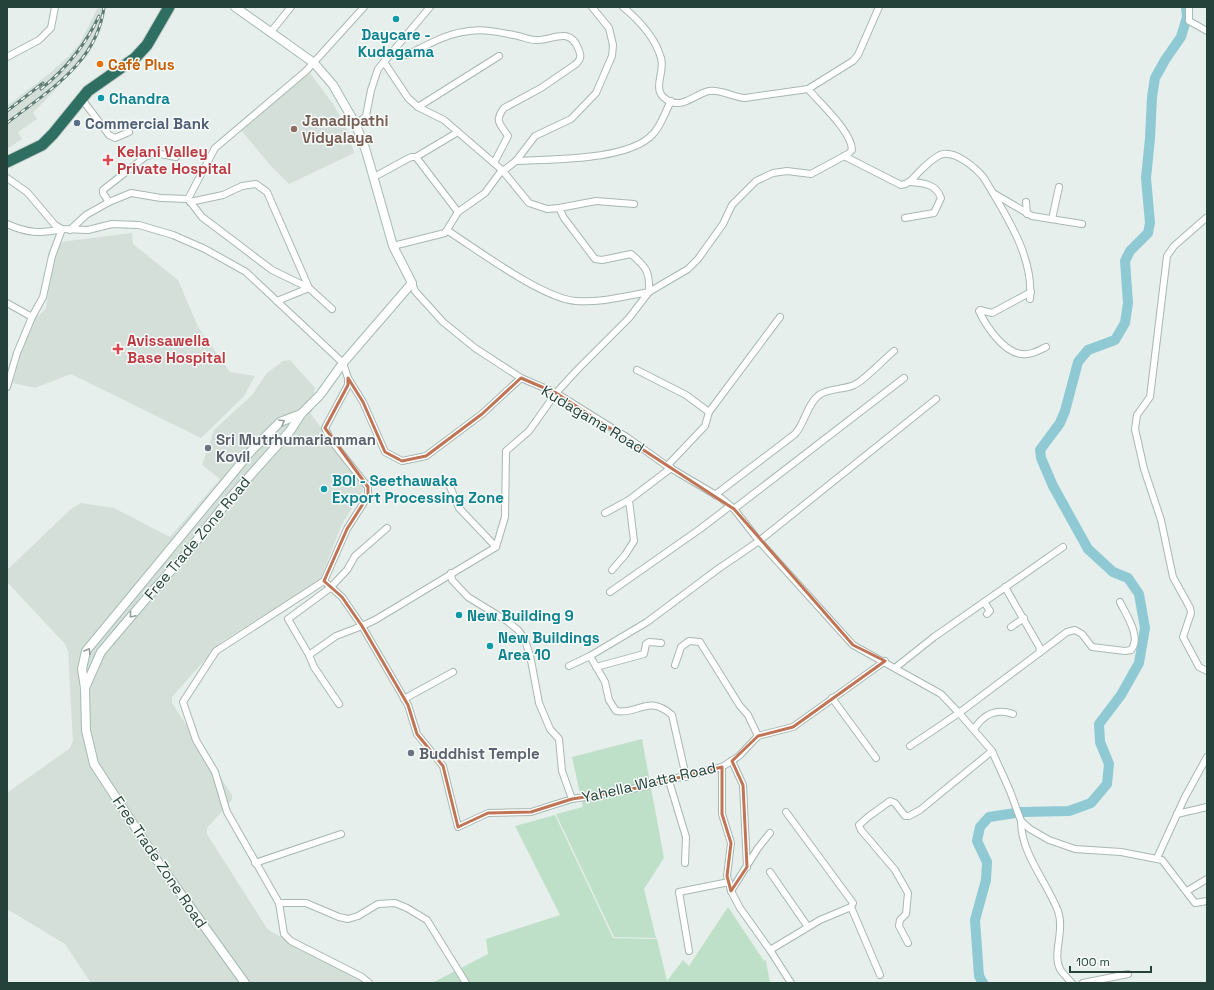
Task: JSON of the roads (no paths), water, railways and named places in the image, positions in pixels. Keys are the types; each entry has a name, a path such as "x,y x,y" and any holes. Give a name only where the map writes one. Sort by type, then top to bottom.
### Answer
{"highway":[{"path":"7,162 42,145 53,134 81,98 135,58 147,45 169,7"}],"street":[{"path":"7,57 39,40 51,28 55,7"},
{"name":"Kudagama Road","path":"235,7 270,33 314,62 333,85 356,125 374,177 393,246 415,291 443,322 475,348 521,378 556,393 628,438 669,467 732,507 760,541 853,645 885,661 941,694 974,729 992,751 1010,791 1021,821"},
{"path":"270,33 291,7"},
{"path":"189,200 215,148 306,71 364,7"},
{"path":"356,125 366,116 375,74 430,7"},
{"path":"393,246 448,231 458,212 485,193 503,171 516,162 535,136 571,119 596,94 612,56 613,45 609,28 592,7"},
{"path":"623,7 642,24 654,41 662,59 662,72 658,87 671,101 678,103 687,101 701,94 714,91 736,98 745,98 808,89 856,58 880,7"},
{"path":"1189,7 1189,21 1207,31"},
{"path":"394,52 407,55 436,41 463,32 491,30 536,40 567,35 572,38 581,55 576,64 542,88 504,108 500,113 498,121 508,136 494,163"},
{"path":"418,107 499,56"},
{"path":"384,62 408,98 418,107 444,120 494,163 503,171 529,203 547,209 596,201 634,204"},
{"path":"448,231 528,282 563,299 577,301 612,299 649,292 682,273 698,260 723,224 732,205 756,181 773,173 787,171 811,174 852,150 852,146 846,132 808,89"},
{"path":"81,98 109,135 115,138 129,132"},
{"path":"516,162 614,154 645,141 653,134 671,101"},
{"path":"374,177 412,157 416,157 458,132"},
{"path":"109,202 103,193 103,190 145,157 155,153 176,157"},
{"path":"910,182 928,163 941,155 955,156 978,170 1017,238 1025,261 1030,296 992,313 980,310 979,312 985,324 998,340 1021,355 1033,354 1046,347"},
{"path":"844,156 901,185 910,182 932,185 939,192 941,198 934,214 905,218"},
{"path":"416,157 458,212"},
{"path":"7,178 27,192 55,225 62,229"},
{"path":"70,230 86,215 109,202 131,194 189,200 223,195 242,186 256,184 267,192 309,288"},
{"path":"1052,219 1059,187"},
{"path":"992,192 1027,214 1082,224"},
{"path":"189,200 202,217 272,270 309,288 332,309"},
{"path":"1026,202 1027,214"},
{"path":"309,655 336,636 375,620 496,547 505,517 506,451 529,431 556,393 629,318 649,292 648,274 645,266 631,254 602,260 595,259 564,218 559,208"},
{"path":"1206,218 1174,246 1167,256 1150,397 1137,415 1135,429 1144,469 1161,520 1173,577 1190,608 1191,613 1183,637 1199,667 1207,671"},
{"path":"7,224 20,230 43,233 62,229 88,230 112,224 139,225 173,235 205,249 246,272 343,363 348,378 363,402 385,452 402,461 426,456 482,414 521,378"},
{"path":"7,387 17,353 32,317 43,297 52,256 62,229"},
{"name":"Free Trade Zone Road","path":"85,688 101,652 185,555 275,446 290,431 301,414 320,395 343,363 412,284"},
{"path":"277,302 309,288"},
{"path":"7,303 32,317"},
{"path":"605,513 629,500 669,467 705,426 709,412 780,317"},
{"path":"715,495 795,434 802,426 811,404 818,396 826,392 855,385 894,351"},
{"path":"637,370 686,395 709,412"},
{"path":"348,378 348,386 325,428 330,439 368,487 368,496 347,529 324,581 216,651 183,702 196,740 215,772 227,812 278,903 284,934 291,941 362,977 369,983"},
{"path":"610,592 732,507 904,378"},
{"path":"569,666 590,656 647,622 718,569 760,541 936,399"},
{"name":"Free Trade Zone Road","path":"245,983 158,862 94,764 86,730 85,688 82,669 86,651 252,450 280,422 301,414"},
{"path":"448,482 459,508 496,547"},
{"path":"612,570 625,555 634,541 629,500"},
{"path":"339,704 314,667 309,655 288,620 330,588 347,570 355,556 387,528"},
{"path":"895,668 984,602 1063,547"},
{"path":"451,573 452,580 468,597 507,621 518,630 524,638 530,655 539,703 550,729 559,739 562,771 572,800"},
{"path":"324,581 330,588 342,597 362,626 404,700 453,672"},
{"path":"1005,587 1040,648 1039,653"},
{"path":"984,602 990,611 987,614"},
{"path":"910,746 959,713 1067,632 1075,630 1082,634 1092,647 1125,651 1131,650 1135,641 1134,633 1120,602"},
{"path":"1011,627 1024,618"},
{"path":"675,665 681,647 689,641 700,642 740,706 748,715 758,736"},
{"path":"596,667 644,654 646,644 649,642 661,643"},
{"path":"590,656 605,682 609,700 616,711 623,712 636,707 654,705 666,710 672,715 686,777"},
{"name":"Yahella Watta Road","path":"404,700 417,734 443,766 458,827 488,813 530,812 572,800 624,791 722,767 732,761 758,736 793,727 885,661"},
{"path":"832,698 876,758"},
{"path":"974,729 977,724 993,712 1005,711 1013,714"},
{"path":"908,943 899,926 900,920 906,914 908,893 895,870 861,830 859,825 890,801 895,802 905,816 909,816 920,810 992,751"},
{"path":"1157,858 1177,814 1207,757"},
{"path":"732,761 743,785 747,867"},
{"path":"722,767 722,814 730,834 731,842 727,876 731,891 740,908 791,983"},
{"path":"668,781 686,837 685,862"},
{"path":"1177,814 1207,807"},
{"path":"786,812 821,861 852,900 853,903 851,906 880,975"},
{"path":"1021,821 1030,829 1049,840 1075,849 1121,852 1162,860 1195,903 1207,901"},
{"path":"1021,821 1021,828 1030,856 1058,911 1062,925 1058,957 1060,968 1072,983"},
{"path":"731,891 758,848 770,833"},
{"path":"255,863 341,834"},
{"path":"770,872 808,927"},
{"path":"1187,891 1207,879"},
{"path":"689,951 679,892 729,882"},
{"path":"278,903 306,903 339,917 348,919 358,916 378,904 395,903 407,908 426,920 466,983"},
{"path":"770,950 808,927 851,906"},
{"path":"1083,983 1128,974"}],"waterway":[{"path":"983,983 979,976 975,920 986,880 987,862 977,841 980,827 989,817 1022,812 1069,811 1091,803 1107,784 1109,764 1100,742 1099,724 1121,695 1139,663 1145,628 1139,594 1128,578 1113,572 1088,549 1053,486 1041,458 1040,450 1060,423 1065,411 1078,362 1088,350 1115,340 1125,323 1128,303 1125,261 1130,251 1148,233 1150,223 1146,178 1152,97 1155,78 1181,37 1187,17 1186,7"}],"railway":[{"path":"7,123 54,87 81,60 92,44 100,27 104,7"},
{"path":"41,89 67,65 88,37 99,16"},
{"path":"7,111 43,83"}],"place":[{"name":"Daycare - Kudagama","path":"396,19"},
{"name":"Café Plus","path":"100,64"},
{"name":"Chandra","path":"101,98"},
{"name":"Commercial Bank","path":"77,123"},
{"name":"Janadipathi Vidyalaya","path":"294,129"},
{"name":"Kelani Valley Private Hospital","path":"108,160"},
{"name":"Avissawella Base Hospital","path":"118,349"},
{"name":"Sri Mutrhumariamman Kovil","path":"208,448"},
{"name":"BOI - Seethawaka Export Processing Zone","path":"324,489"},
{"name":"New Building 9","path":"459,615"},
{"name":"New Buildings Area 10","path":"490,646"},
{"name":"Buddhist Temple","path":"411,753"}]}
